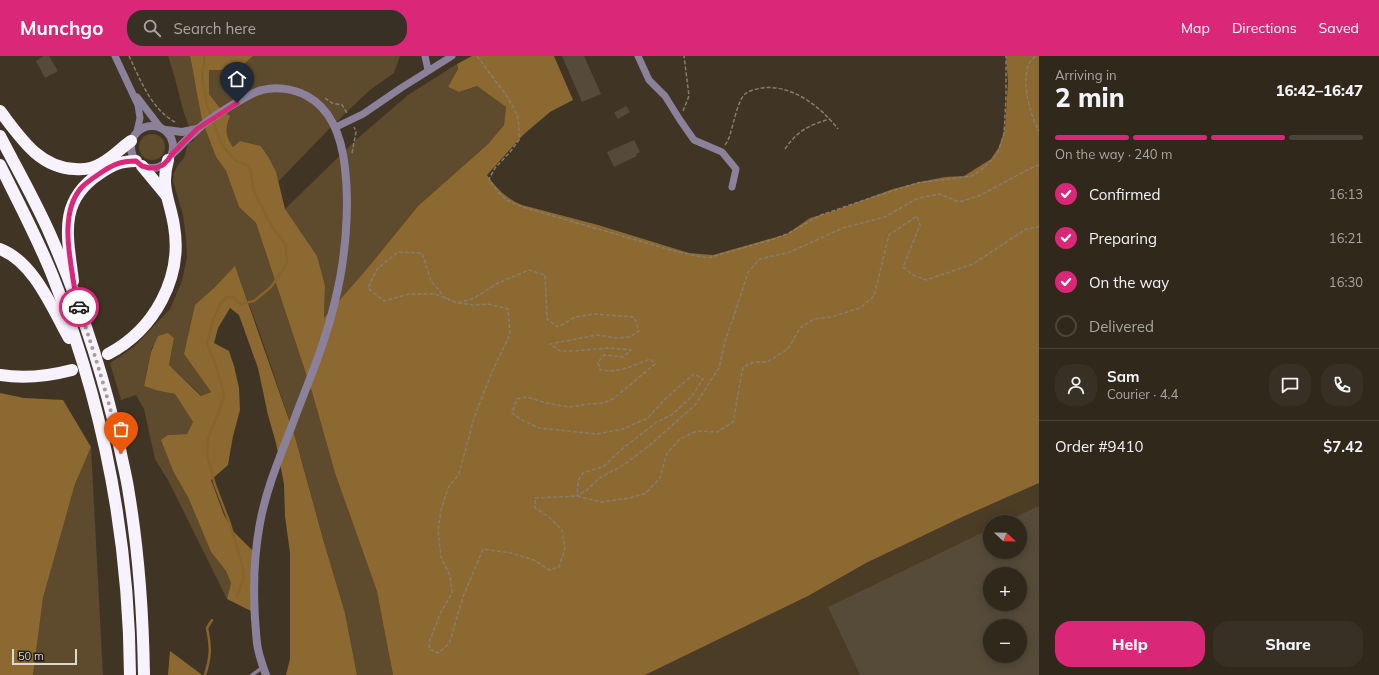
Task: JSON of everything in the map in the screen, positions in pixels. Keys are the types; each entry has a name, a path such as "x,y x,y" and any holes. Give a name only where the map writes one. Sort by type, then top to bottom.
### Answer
{"highway":[{"path":"0,111 30,148 49,163 59,167 80,169 91,168 101,164 112,157 134,136"},
{"path":"0,136 50,233 76,298 109,401 129,492 141,594 144,675"},
{"path":"108,354 128,342 144,328 164,297 170,282 176,253 176,239 172,212 166,194 164,173 170,157"},
{"path":"76,298 68,238 68,225 70,211 81,188 91,179 118,163 139,164 166,194"},
{"path":"0,165 53,276 84,364 103,434 115,493 123,547 128,597 130,675"},
{"path":"0,249 16,258 30,272 41,288 84,364"},
{"path":"0,375 19,377 47,376 72,370"}],"street":[{"path":"116,56 131,88 140,113 140,118 130,148 132,155 139,164 149,168 156,168 163,165 197,129 254,93 262,90 274,89 295,91 308,97 320,106 336,127 344,158 347,204 341,267 335,301 328,325 272,480 260,522 257,541 254,594 258,649 266,675"},
{"path":"425,56 428,70"},
{"path":"336,127 363,114 444,58 452,56"},
{"path":"638,56 649,80 665,96 694,140 722,152 736,169 732,187"},
{"path":"131,88 163,129 170,135 173,141 170,157"},
{"path":"134,136 146,126 156,126 163,129 182,132 197,129"}],"lane":[{"path":"252,675 263,667"}],"path":[{"path":"129,56 141,81 155,104 166,117 177,124"},
{"path":"680,120 689,96 684,56"},
{"path":"1035,56 1028,64 1025,81 1032,117 1039,130"},
{"path":"722,152 731,132 734,116 744,94 754,89 767,88 782,90 800,96 830,119 838,129"},
{"path":"322,96 332,103 342,105 350,119 356,132 351,154"},
{"path":"785,149 794,137 810,126 830,119"},
{"path":"577,496 587,490 598,479 625,464 651,444 695,405 719,368 725,341 748,272 760,259 790,252 843,228 885,217 918,198 940,194 958,202 981,195 1029,169 1039,166"},
{"path":"446,299 431,281 422,253 398,252 377,269 368,288 384,301 409,294 435,294 446,299 458,303 473,305 488,304 508,309 510,334 492,372 474,418 459,474 448,488 441,510 438,530 441,556 450,576 452,593 440,614 430,640 429,649 438,654 450,644 463,597 483,549 511,553 534,560 549,570 559,567 566,548 562,530 550,518 535,508 535,498 577,496 601,502 630,498 646,493 660,478 667,453 680,439 697,431 717,432 733,422 743,367 754,362 767,362 788,349 800,328 814,319 831,317 860,308 874,296 889,235 917,216 920,225 904,268 913,275 926,280 973,264 1026,229 1039,227"},
{"path":"458,303 474,298 498,283 529,270 545,274 547,319 558,327 575,317 594,314 634,317 640,331 630,337 617,338 597,334 550,344 560,351 608,348 631,350 623,357 604,356 598,362 600,370 611,372 621,370 650,359 655,364 613,399 602,404 569,407 527,398 517,399 512,413 522,420 539,428 597,434 623,429 648,418 666,398 694,374 703,380 692,396 673,414 657,422 622,449 604,466 583,473 578,481 577,496"}],"shaded area":[{"path":"168,56 190,56 195,83 216,157 226,171 239,207 256,223 312,392 335,473 378,592 393,675 357,675 345,613 295,437 259,331 235,267 214,288 190,330 184,354 211,392 202,396 169,365 174,338 152,347 144,385 159,391 175,394 193,422 187,434 168,435 174,473 188,497 211,552 226,571 231,583 227,599 168,480 155,459 144,409 136,395 121,400 110,363 134,347 170,309 182,281 187,257 183,215 173,181 174,173 184,158 188,144 194,140 184,113"},
{"path":"190,56 253,56 237,70 209,70 209,94 220,108 230,116 227,124 227,136 233,147 240,141 261,146 269,158 276,172 285,209 317,256 325,286 324,318 366,270 418,206 488,144 504,125 506,107 477,86 459,92 448,87 458,69 457,64 472,56 554,56 573,100 550,112 523,135 487,175 502,193 511,200 522,205 598,225 689,253 713,255 787,234 810,218 834,211 893,189 945,177 964,176 991,159 999,147 1005,128 1008,82 1006,56 1039,56 1039,483 960,518 866,563 808,596 645,675 393,675 377,591 335,473 312,392 256,223 239,207 226,171 216,157 202,120"},
{"path":"253,56 400,56 394,73 370,90 329,129 278,182 267,154 261,146 240,141 233,147 227,140 226,125 220,108 209,94 209,70 232,66"},
{"path":"457,64 458,69 448,87 459,92 477,86 506,107 504,125 488,144 418,206 324,319 325,286 285,209 358,138 408,95"},
{"path":"152,134 161,138 165,147 161,156 152,160 143,156 139,147 143,138"},
{"path":"235,266 295,437 345,613 357,675 286,675 290,659 290,553 285,516 284,484 258,368 239,315 230,308 218,328 214,343 229,351 239,388 240,410 233,436 228,465 211,480 224,515 234,532 253,551 253,612 227,599 231,583 226,571 211,552 188,497 174,473 161,440 168,435 187,434 193,422 175,394 144,386 151,352 158,336 168,333 174,338 169,365 201,396 211,392 184,354 195,305"},
{"path":"0,393 24,398 63,400 91,447 75,484 43,598 33,675 0,675"},
{"path":"91,447 103,675 33,675 43,598 75,484"},
{"path":"1039,483 1039,675 645,675 808,596 866,563 960,518"},
{"path":"170,651 201,674 201,675 168,675"}],"building":[{"path":"44,56 49,56 58,71 45,78 36,61"},
{"path":"562,56 584,56 601,94 582,102"},
{"path":"626,106 630,112 618,119 614,113"},
{"path":"634,140 640,152 636,154 637,156 614,167 607,152"},
{"path":"1039,506 1039,675 860,675 828,607 983,532 983,559 1027,559 1027,515 1020,515"}],"waterway":[{"path":"205,56 202,76 207,105 222,145 236,161 248,165 254,191 272,227 286,245 287,264 271,287 254,301 240,304 233,297 227,297 220,304 213,320 207,344 215,363 224,393 223,400 208,439 207,456 215,485 230,524 243,569 243,580 237,596"},
{"path":"205,675 210,652 207,628 212,620"}],"way so far":[{"path":"79,307 109,401 121,453"}],"route":[{"path":"79,307 76,298 68,238 68,225 70,211 81,188 91,179 118,163 136,161 142,166 149,168 156,168 163,165 197,129 237,103"}]}
